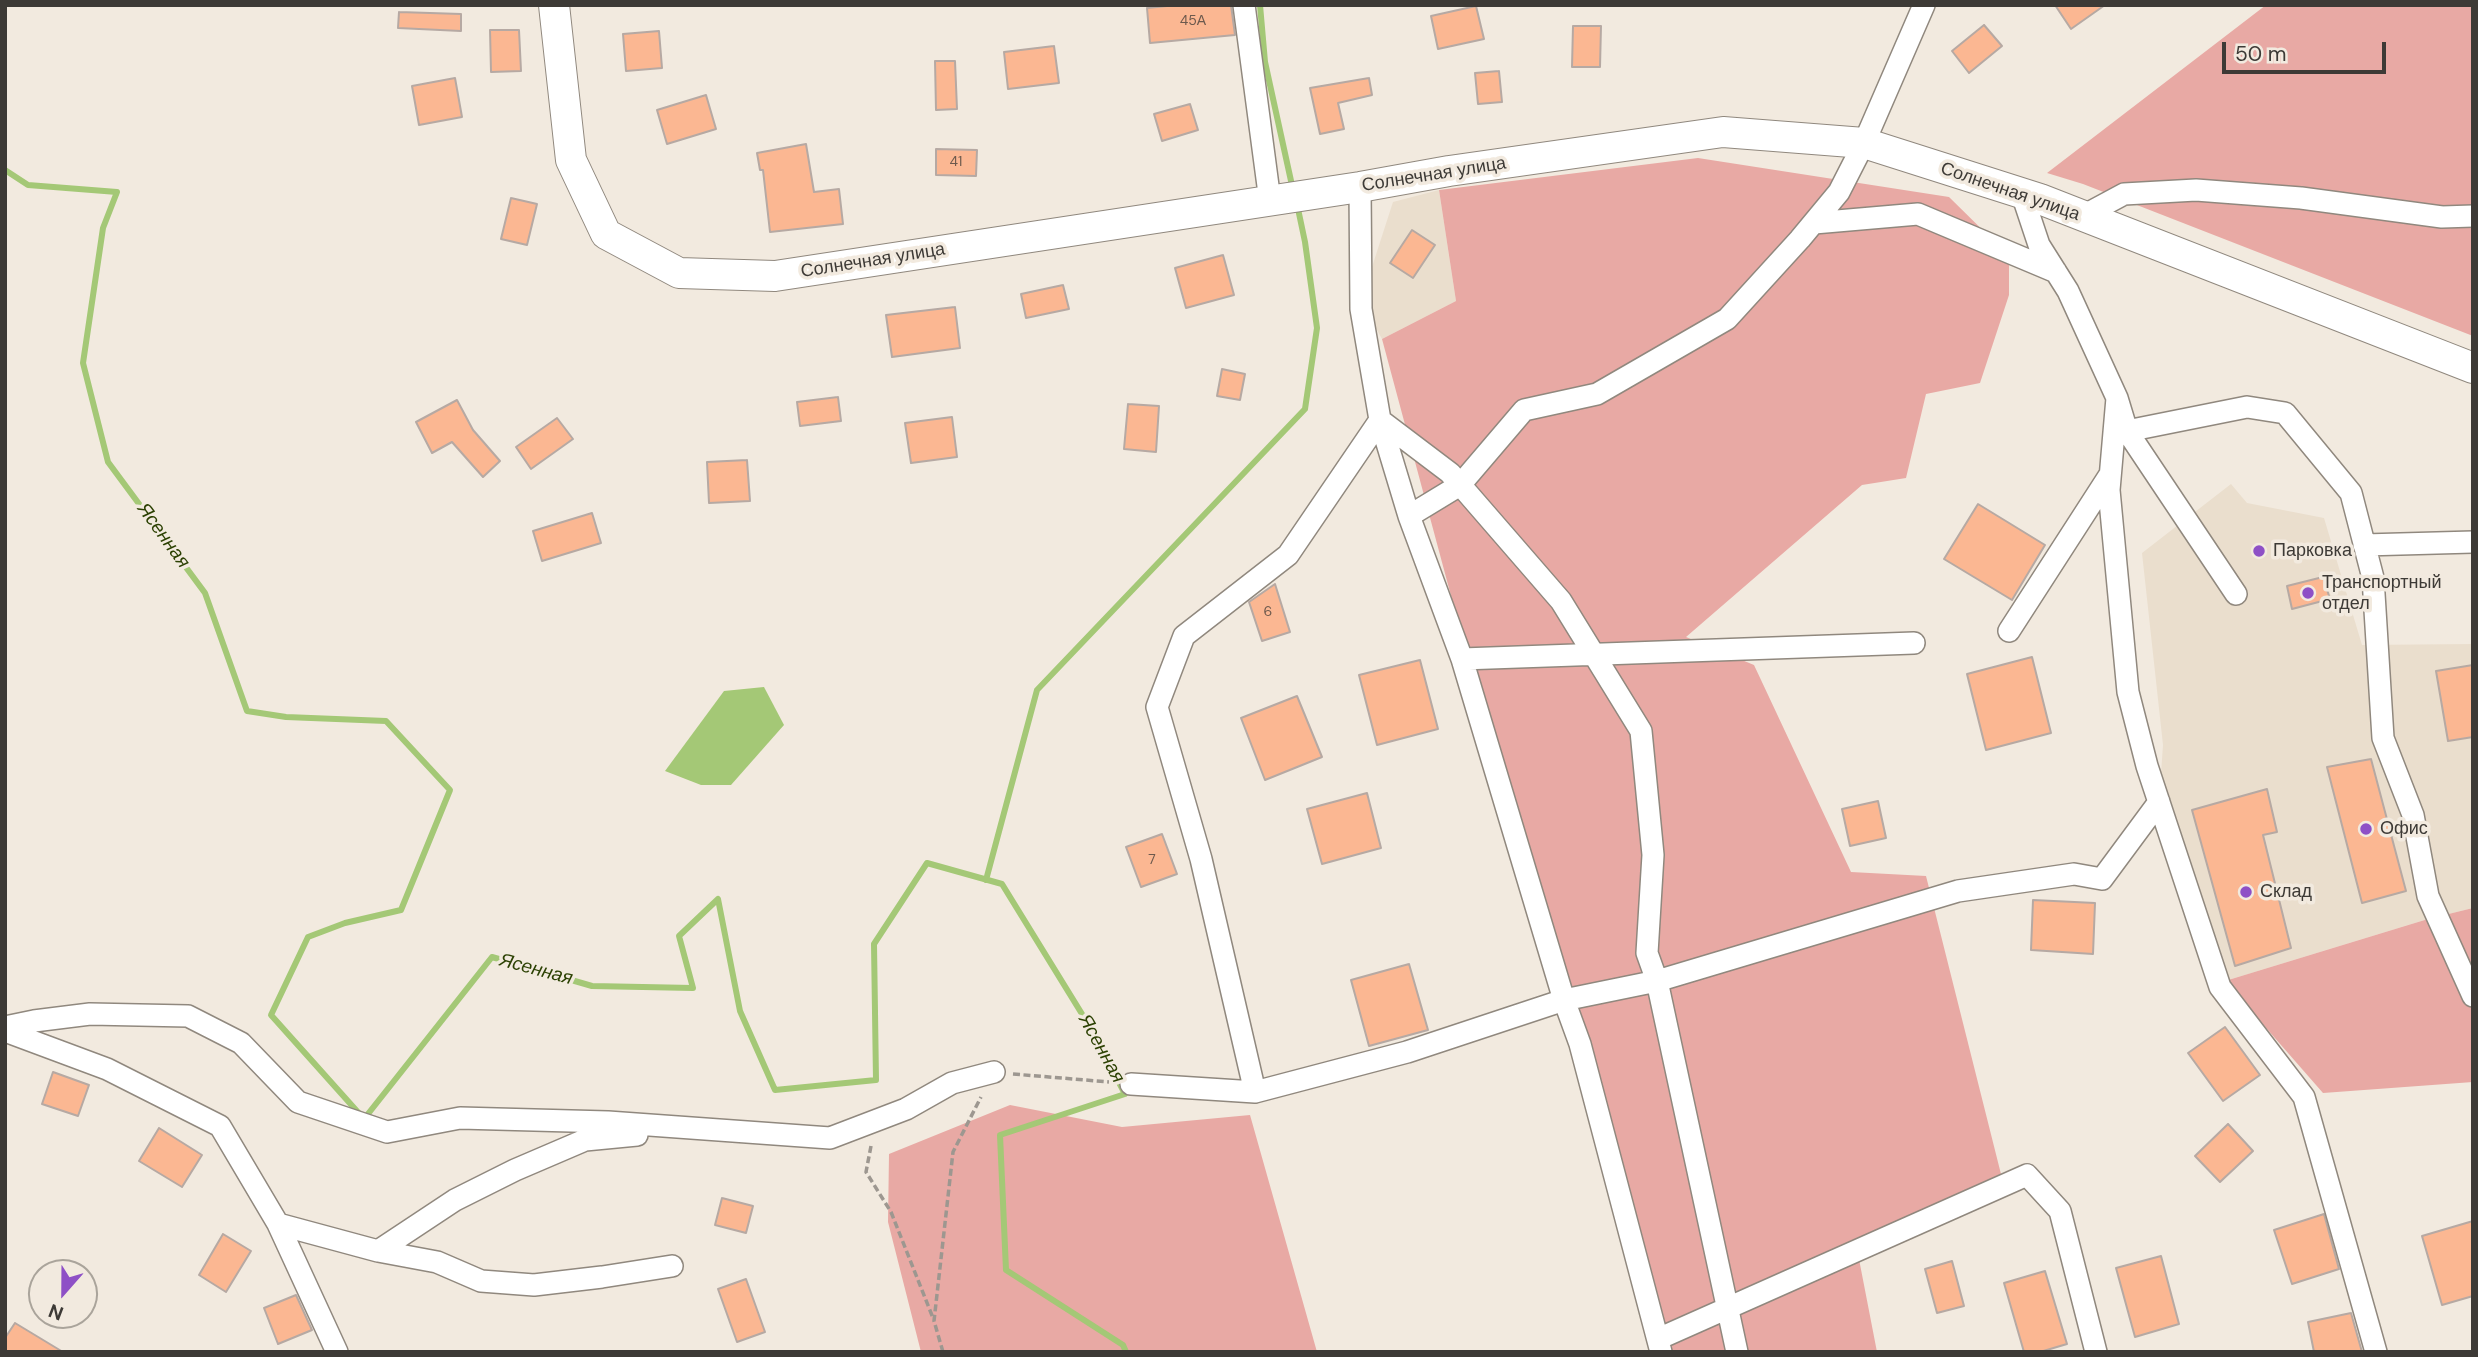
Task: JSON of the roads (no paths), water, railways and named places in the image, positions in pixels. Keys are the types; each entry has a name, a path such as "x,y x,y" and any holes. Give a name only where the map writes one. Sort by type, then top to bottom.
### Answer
{"street":[{"name":"Солнечная улица","path":"554,5 571,160 606,234 679,273 775,276 1360,187 1449,170 1723,132 1864,143 2083,216 2473,368"},
{"path":"1244,5 1270,201"},
{"path":"1409,516 1460,485 1524,410 1597,394 1727,319 1839,192 1864,143 1924,5"},
{"path":"1360,187 1361,309 1380,420 1409,516 1462,659 1564,1000 1580,1044 1660,1346 1726,1310 2027,1175 2060,1211 2096,1352"},
{"path":"2083,216 2124,194 2196,190 2301,198 2442,217 2473,216"},
{"path":"2022,194 2039,245 2068,291 2117,398 2127,431 2236,594"},
{"path":"1814,223 1918,214 2056,272"},
{"path":"2117,398 2109,490 2128,692 2159,802 2220,987 2304,1097 2376,1352"},
{"path":"2127,431 2247,407 2285,413 2351,493 2373,578 2383,738 2413,815 2428,896 2473,996"},
{"path":"1380,420 1450,474 1561,601 1641,731 1653,855 1647,953 1657,981 1737,1352"},
{"path":"1255,1092 1201,859 1157,707 1184,636 1288,555 1380,420"},
{"path":"2009,631 2110,474"},
{"path":"2364,545 2473,542"},
{"path":"1462,659 1914,643"},
{"path":"1131,1084 1255,1092 1407,1052 1564,1000 1657,981 1958,891 2074,874 2102,879 2159,802"},
{"path":"5,1029 34,1021 90,1014 188,1016 241,1043 298,1102 387,1132 460,1118 608,1122 831,1138 906,1109 952,1083 994,1072"},
{"path":"5,1029 107,1069 220,1126 278,1224 337,1352"},
{"path":"378,1251 455,1200 585,1140 691,1128"},
{"path":"278,1224 378,1251 437,1262 481,1281 534,1285 603,1278 673,1266"}],"waterway":[{"path":"1260,5 1265,62 1293,190"},
{"name":"Ясенная","path":"5,170 28,185 117,192 103,228 83,363 108,462 205,593 247,711 286,717 386,721 450,790 401,910 345,923 308,937 271,1015 364,1119 492,957 592,986 693,988 679,936 718,899 740,1011 775,1090 876,1080 874,944 927,863 1002,884 1090,1027 1125,1094 1000,1135 1006,1270 1123,1345 1126,1352"},
{"path":"986,880 1037,690 1305,409 1317,328 1297,204"}],"place":[{"name":"Парковка","path":"2259,551"},
{"name":"Транспортный отдел","path":"2308,593"},
{"name":"Офис","path":"2366,829"},
{"name":"Склад","path":"2246,892"}]}
